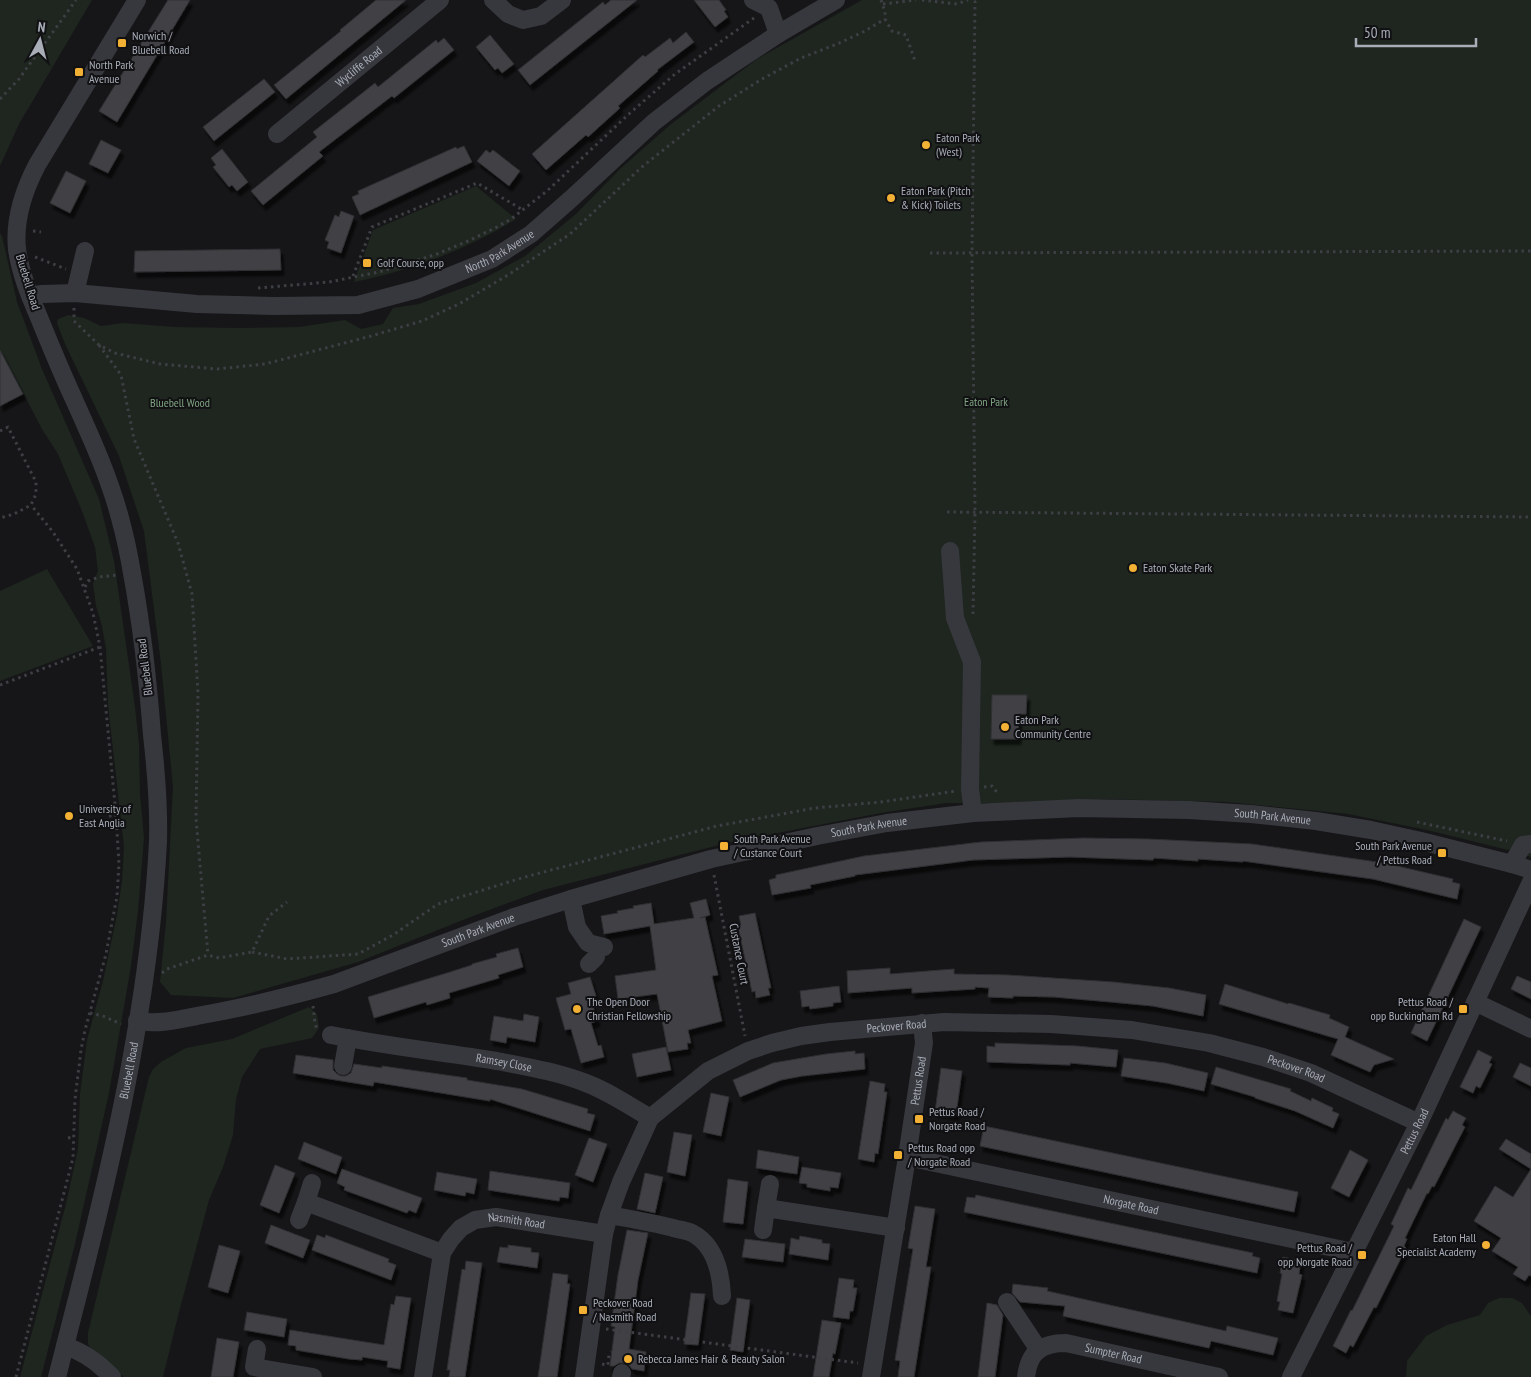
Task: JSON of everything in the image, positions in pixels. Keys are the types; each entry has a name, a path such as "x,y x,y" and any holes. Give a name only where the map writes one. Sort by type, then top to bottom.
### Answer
{"street":[{"name":"Bluebell Road","path":"57,1377 108,1168 123,1098 129,1022 143,989 155,880 158,803 140,622 120,517 104,471 30,296 20,264 16,234 18,218 29,180 66,115 137,0"},
{"name":"Wycliffe Road","path":"277,134 440,0"},
{"path":"493,0 508,14 523,20 541,16 562,0"},
{"path":"753,0 769,8 778,34"},
{"name":"North Park Avenue","path":"30,296 75,294 197,304 274,306 358,305 418,289 492,259 531,234 654,122 707,81 778,34 836,0"},
{"path":"75,294 85,251"},
{"path":"950,551 955,618 972,662 971,681 961,694 960,760 970,789 974,813"},
{"name":"South Park Avenue","path":"129,1022 152,1023 253,1006 334,984 571,899 710,859 878,825 974,813 1079,808 1189,810 1251,814 1316,821 1421,840 1531,870"},
{"path":"1512,864 1523,845 1531,844"},
{"name":"Pettus Road","path":"1291,1377 1419,1123 1531,882"},
{"path":"571,899 577,927 596,954"},
{"path":"1474,1002 1531,1029"},
{"name":"Peckover Road","path":"584,1377 604,1234 621,1182 650,1118 708,1071 748,1051 772,1043 830,1032 944,1022 1051,1024 1132,1030 1209,1043 1263,1057 1311,1073 1419,1123"},
{"name":"Pettus Road","path":"872,1371 924,1043 922,1023"},
{"name":"Ramsey Close","path":"343,1066 339,1037 482,1059 534,1068 587,1083 611,1094 650,1118"},
{"name":"Norgate Road","path":"907,1157 1354,1252"},
{"path":"299,1220 312,1183"},
{"path":"763,1230 770,1184"},
{"path":"306,1202 442,1253"},
{"path":"766,1208 896,1228"},
{"path":"609,1215 692,1233 707,1245 717,1263 722,1282 722,1296"},
{"name":"Nasmith Road","path":"423,1377 442,1253 451,1238 461,1228 475,1220 496,1217 604,1234"},
{"path":"1007,1302 1039,1350 1032,1355 1027,1366 1026,1377"},
{"name":"Sumpter Road","path":"1039,1350 1053,1343 1066,1343 1219,1377"},
{"path":"65,1346 78,1350 99,1363 112,1377"},
{"path":"257,1348 253,1372 313,1377"}],"path":[{"path":"0,98 19,79 76,0"},
{"path":"915,61 906,35 892,31 885,19 882,2 916,0"},
{"path":"922,0 956,4 968,0 977,1 972,254 975,512 973,615"},
{"path":"252,288 329,282 401,266 437,254 497,227 547,191 630,112 675,74 769,8"},
{"path":"98,345 115,353 160,364 217,369 265,364 422,321 459,304 508,276 570,234 643,166 719,106 762,79 801,58 846,40 885,19"},
{"path":"352,277 372,227 477,184 523,210"},
{"path":"32,231 41,232"},
{"path":"930,253 1531,251"},
{"path":"33,256 80,274"},
{"path":"75,294 74,321 98,345 121,376 134,439 178,543 192,594 198,693 196,818 208,956"},
{"path":"0,431 8,427 36,482 36,494 31,505 14,514 0,518"},
{"path":"16,1377 73,1158 75,1099 81,1050 106,954 117,896 120,864 100,647 93,614 85,587 77,569 66,551 31,505"},
{"path":"947,512 1531,517"},
{"path":"85,587 88,581 99,577 121,575"},
{"path":"0,684 100,647"},
{"path":"143,989 167,969 208,956 219,958 252,952 287,959 358,954 393,935 438,904 525,877 717,826 816,808 880,802 970,789"},
{"path":"109,816 116,815"},
{"path":"110,829 117,828"},
{"name":"Custance Court","path":"710,859 748,1051"},
{"path":"252,952 269,916 287,902"},
{"path":"314,1012 315,1024"},
{"path":"90,1013 103,1016 118,1023"},
{"path":"68,1138 74,1138"},
{"path":"591,1327 872,1371"},
{"path":"605,1365 608,1365 612,1352"}],"green space":[{"path":"0,0 92,0 19,124 0,166"},
{"name":"Eaton Park","path":"862,0 1531,0 1531,857 1525,855 1516,847 1508,850 1427,830 1348,814 1226,802 1105,799 946,803 881,813 731,842 543,890 358,962 233,998 171,995 160,982 166,922 173,787 161,664 144,531 119,456 65,344 57,323 58,319 68,315 84,318 101,326 123,323 175,327 299,327 345,320 361,329 383,324 393,308 419,304 476,283 525,256 576,214 621,168 670,125 716,90 757,59"},
{"path":"476,186 516,219 478,240 438,258 354,282 373,230"},
{"path":"0,233 17,302 42,369 99,499 114,561 135,707 144,838 131,966 109,1093 75,1244 41,1377 20,1377 66,1204 78,1149 80,1094 87,1040 103,981 117,915 124,847 108,705 106,649 93,584 98,571 95,547 58,454 42,429 0,349"},
{"path":"47,569 93,646 0,681 0,591"},
{"path":"309,1007 317,1014 319,1028 312,1038 260,1049 242,1077 236,1099 233,1135 223,1167 209,1200 163,1377 124,1377 92,1352 88,1344 88,1333 149,1077 153,1069 161,1062 186,1048 232,1039"},
{"path":"1499,1298 1512,1298 1522,1303 1531,1316 1531,1377 1406,1377 1407,1361 1426,1336 1447,1325 1480,1315 1488,1303"}],"building":[{"path":"168,0 190,0 117,122 99,111"},
{"path":"376,0 406,0 286,99 274,85"},
{"path":"611,0 637,0 530,85 518,70 603,2 605,5"},
{"path":"694,0 719,0 726,10 724,11 728,17 715,27"},
{"path":"686,32 694,42 657,70 588,137 586,135 546,170 532,154 643,55 645,57 670,38 673,43"},
{"path":"490,35 514,64 502,73 498,68 495,70 476,47"},
{"path":"444,38 454,50 394,98 392,96 319,152 323,156 263,205 251,191 317,137 313,132 375,83 378,87 436,40 438,43"},
{"path":"264,79 275,92 214,141 203,127"},
{"path":"101,140 121,150 108,173 89,164"},
{"path":"464,146 472,162 360,215 352,197 359,194 358,191 456,147 457,149"},
{"path":"222,149 248,182 237,191 232,185 229,187 213,167 216,165 211,158"},
{"path":"486,150 490,153 493,150 520,171 509,186 477,161"},
{"path":"66,171 86,181 70,213 50,203"},
{"path":"341,211 354,216 341,253 327,248 329,242 325,240 335,215 339,217"},
{"path":"280,249 281,270 134,272 135,251"},
{"path":"0,350 23,394 0,406"},
{"name":"Eaton Park Community Centre","path":"992,695 1027,695 1026,714 1019,714 1018,739 991,739"},
{"path":"1083,838 1252,844 1384,863 1453,879 1452,882 1460,884 1457,899 1373,879 1243,861 1070,857 973,860 855,875 810,885 811,888 772,895 769,880 776,878 776,875 864,856 981,842"},
{"path":"706,899 710,915 700,918 705,917 718,975 712,976 722,1021 688,1030 691,1043 687,1043 688,1049 668,1052 657,994 618,999 615,976 656,970 650,926 604,934 601,916 634,908 633,906 651,903 654,924 694,918 690,903"},
{"path":"755,913 771,988 768,988 770,995 756,998 755,991 752,992 738,926 741,925 739,916"},
{"path":"1464,919 1481,927 1427,1041 1411,1033"},
{"path":"518,948 523,967 498,975 499,978 449,993 450,998 427,1005 426,1002 374,1018 368,997 497,957 496,954"},
{"path":"890,968 890,974 954,969 954,974 1008,975 1113,982 1169,988 1206,995 1203,1016 1153,1006 1111,1002 1054,997 988,997 989,988 975,987 975,989 912,993 912,988 848,993 847,971"},
{"path":"1517,976 1531,982 1531,999 1511,989"},
{"name":"The Open Door Christian Fellowship","path":"590,977 596,996 591,998 597,1021 591,1023 598,1046 601,1045 604,1057 581,1063 571,1029 565,1030 556,998 571,994 568,983"},
{"path":"1225,984 1330,1015 1329,1018 1349,1027 1345,1037 1394,1059 1374,1065 1370,1072 1331,1055 1338,1039 1219,1004"},
{"path":"839,986 841,1002 833,1003 833,1006 810,1009 809,1006 802,1007 800,991"},
{"path":"524,1014 539,1017 535,1042 507,1037 506,1043 490,1040 494,1016 523,1021"},
{"path":"995,1043 1077,1046 1118,1050 1116,1067 1070,1063 1070,1065 987,1062 987,1046 995,1047"},
{"path":"666,1047 671,1070 637,1077 632,1054"},
{"path":"1478,1050 1492,1057 1489,1063 1492,1064 1480,1088 1476,1086 1473,1093 1460,1087"},
{"path":"855,1051 855,1054 864,1053 865,1069 781,1080 740,1097 733,1080 773,1063"},
{"path":"296,1055 333,1060 333,1070 341,1076 351,1073 354,1064 467,1078 467,1080 522,1089 588,1109 587,1113 595,1115 590,1131 490,1099 490,1101 374,1082 373,1086 293,1073"},
{"path":"1124,1058 1165,1063 1208,1073 1204,1091 1121,1076"},
{"path":"1520,1063 1531,1068 1531,1086 1513,1077"},
{"path":"1216,1067 1291,1089 1290,1091 1311,1101 1312,1098 1333,1108 1332,1111 1339,1114 1333,1128 1295,1111 1211,1084"},
{"path":"941,1068 962,1071 956,1115 935,1112"},
{"path":"870,1081 885,1084 884,1092 887,1092 878,1154 875,1153 874,1162 858,1159"},
{"path":"711,1093 729,1097 721,1136 703,1132"},
{"path":"1453,1111 1466,1118 1462,1125 1465,1127 1434,1187 1432,1186 1427,1193 1405,1238 1407,1239 1404,1246 1406,1248 1376,1308 1374,1307 1353,1347 1350,1345 1346,1353 1333,1346 1394,1226 1391,1224 1408,1188 1411,1190 1446,1118 1448,1120"},
{"path":"984,1126 1298,1192 1294,1212 980,1146"},
{"path":"674,1132 692,1135 685,1176 667,1172"},
{"path":"589,1138 607,1144 593,1182 575,1175"},
{"path":"1506,1139 1531,1154 1531,1169 1499,1149"},
{"path":"304,1142 342,1157 336,1174 298,1159"},
{"path":"758,1150 799,1157 797,1174 756,1168"},
{"path":"1350,1150 1368,1160 1349,1197 1331,1188"},
{"path":"275,1165 295,1173 279,1213 260,1205"},
{"path":"802,1167 841,1173 838,1188 830,1187 830,1191 807,1187 807,1184 799,1183"},
{"path":"342,1169 422,1198 416,1213 409,1210 407,1213 344,1190 345,1187 337,1183"},
{"path":"1531,1169 1531,1276 1529,1275 1525,1281 1513,1274 1518,1267 1492,1251 1501,1238 1474,1221 1495,1186 1513,1197"},
{"path":"490,1171 570,1183 568,1198 560,1197 559,1201 488,1190"},
{"path":"437,1172 477,1179 474,1194 466,1192 465,1196 434,1190"},
{"path":"645,1173 663,1177 655,1213 637,1209"},
{"path":"728,1179 748,1182 743,1224 723,1222"},
{"path":"976,1195 1253,1253 1252,1256 1260,1258 1257,1273 964,1212 967,1197 975,1198"},
{"path":"915,1206 935,1209 926,1267 931,1267 914,1377 898,1377 900,1361 895,1360 913,1249 908,1248"},
{"path":"271,1225 310,1240 303,1258 265,1243"},
{"path":"627,1230 648,1233 638,1280 629,1349 646,1352 644,1371 632,1369 624,1363 610,1366 615,1327 611,1326"},
{"path":"317,1235 325,1238 326,1235 389,1259 388,1262 396,1265 391,1280 312,1250"},
{"path":"800,1236 822,1240 822,1243 830,1244 828,1260 789,1254 791,1238 799,1240"},
{"path":"745,1239 785,1244 783,1262 742,1257"},
{"path":"219,1245 240,1251 228,1293 208,1287"},
{"path":"508,1245 531,1248 531,1252 539,1253 537,1268 497,1262 500,1247 508,1248"},
{"path":"1283,1257 1301,1261 1299,1274 1302,1275 1293,1313 1278,1310 1280,1302 1277,1301"},
{"path":"466,1261 482,1263 465,1377 449,1377 450,1370 447,1370 450,1349 462,1269 465,1270"},
{"path":"553,1273 568,1275 567,1284 570,1284 557,1377 538,1377"},
{"path":"839,1278 854,1280 853,1288 857,1288 853,1311 850,1311 849,1319 833,1317"},
{"path":"1013,1284 1048,1288 1047,1291 1226,1331 1227,1326 1278,1338 1273,1355 1211,1341 1209,1348 1063,1316 1065,1306 1020,1302 1012,1293"},
{"path":"691,1293 705,1294 698,1345 684,1344"},
{"path":"396,1296 411,1298 400,1369 387,1367 388,1361 362,1357 362,1360 349,1359 296,1350 296,1346 288,1345 290,1330 384,1345 391,1304 394,1305"},
{"path":"737,1298 750,1300 743,1352 730,1350"},
{"path":"987,1303 997,1305 1003,1315 995,1377 978,1377"},
{"path":"247,1312 287,1319 284,1337 244,1330"},
{"path":"822,1320 841,1323 829,1377 813,1377"},
{"path":"217,1338 239,1342 233,1377 211,1377"}],"place":[{"name":"Norwich / Bluebell Road","path":"122,43"},
{"name":"North Park Avenue","path":"79,72"},
{"name":"Eaton Park (West)","path":"926,145"},
{"name":"Eaton Park (Pitch & Kick) Toilets","path":"891,198"},
{"name":"Golf Course, opp","path":"367,263"},
{"name":"Eaton Skate Park","path":"1133,568"},
{"name":"Eaton Park Community Centre","path":"1005,727"},
{"name":"University of East Anglia","path":"69,816"},
{"name":"South Park Avenue / Custance Court","path":"724,846"},
{"name":"South Park Avenue / Pettus Road","path":"1442,853"},
{"name":"The Open Door Christian Fellowship","path":"577,1009"},
{"name":"Pettus Road / opp Buckingham Rd","path":"1463,1009"},
{"name":"Pettus Road / Norgate Road","path":"919,1119"},
{"name":"Pettus Road opp / Norgate Road","path":"898,1155"},
{"name":"Eaton Hall Specialist Academy","path":"1486,1245"},
{"name":"Pettus Road / opp Norgate Road","path":"1362,1255"},
{"name":"Peckover Road / Nasmith Road","path":"583,1310"},
{"name":"Rebecca James Hair & Beauty Salon","path":"628,1359"}],"park label":[{"name":"Bluebell Wood","path":"180,403"}]}
